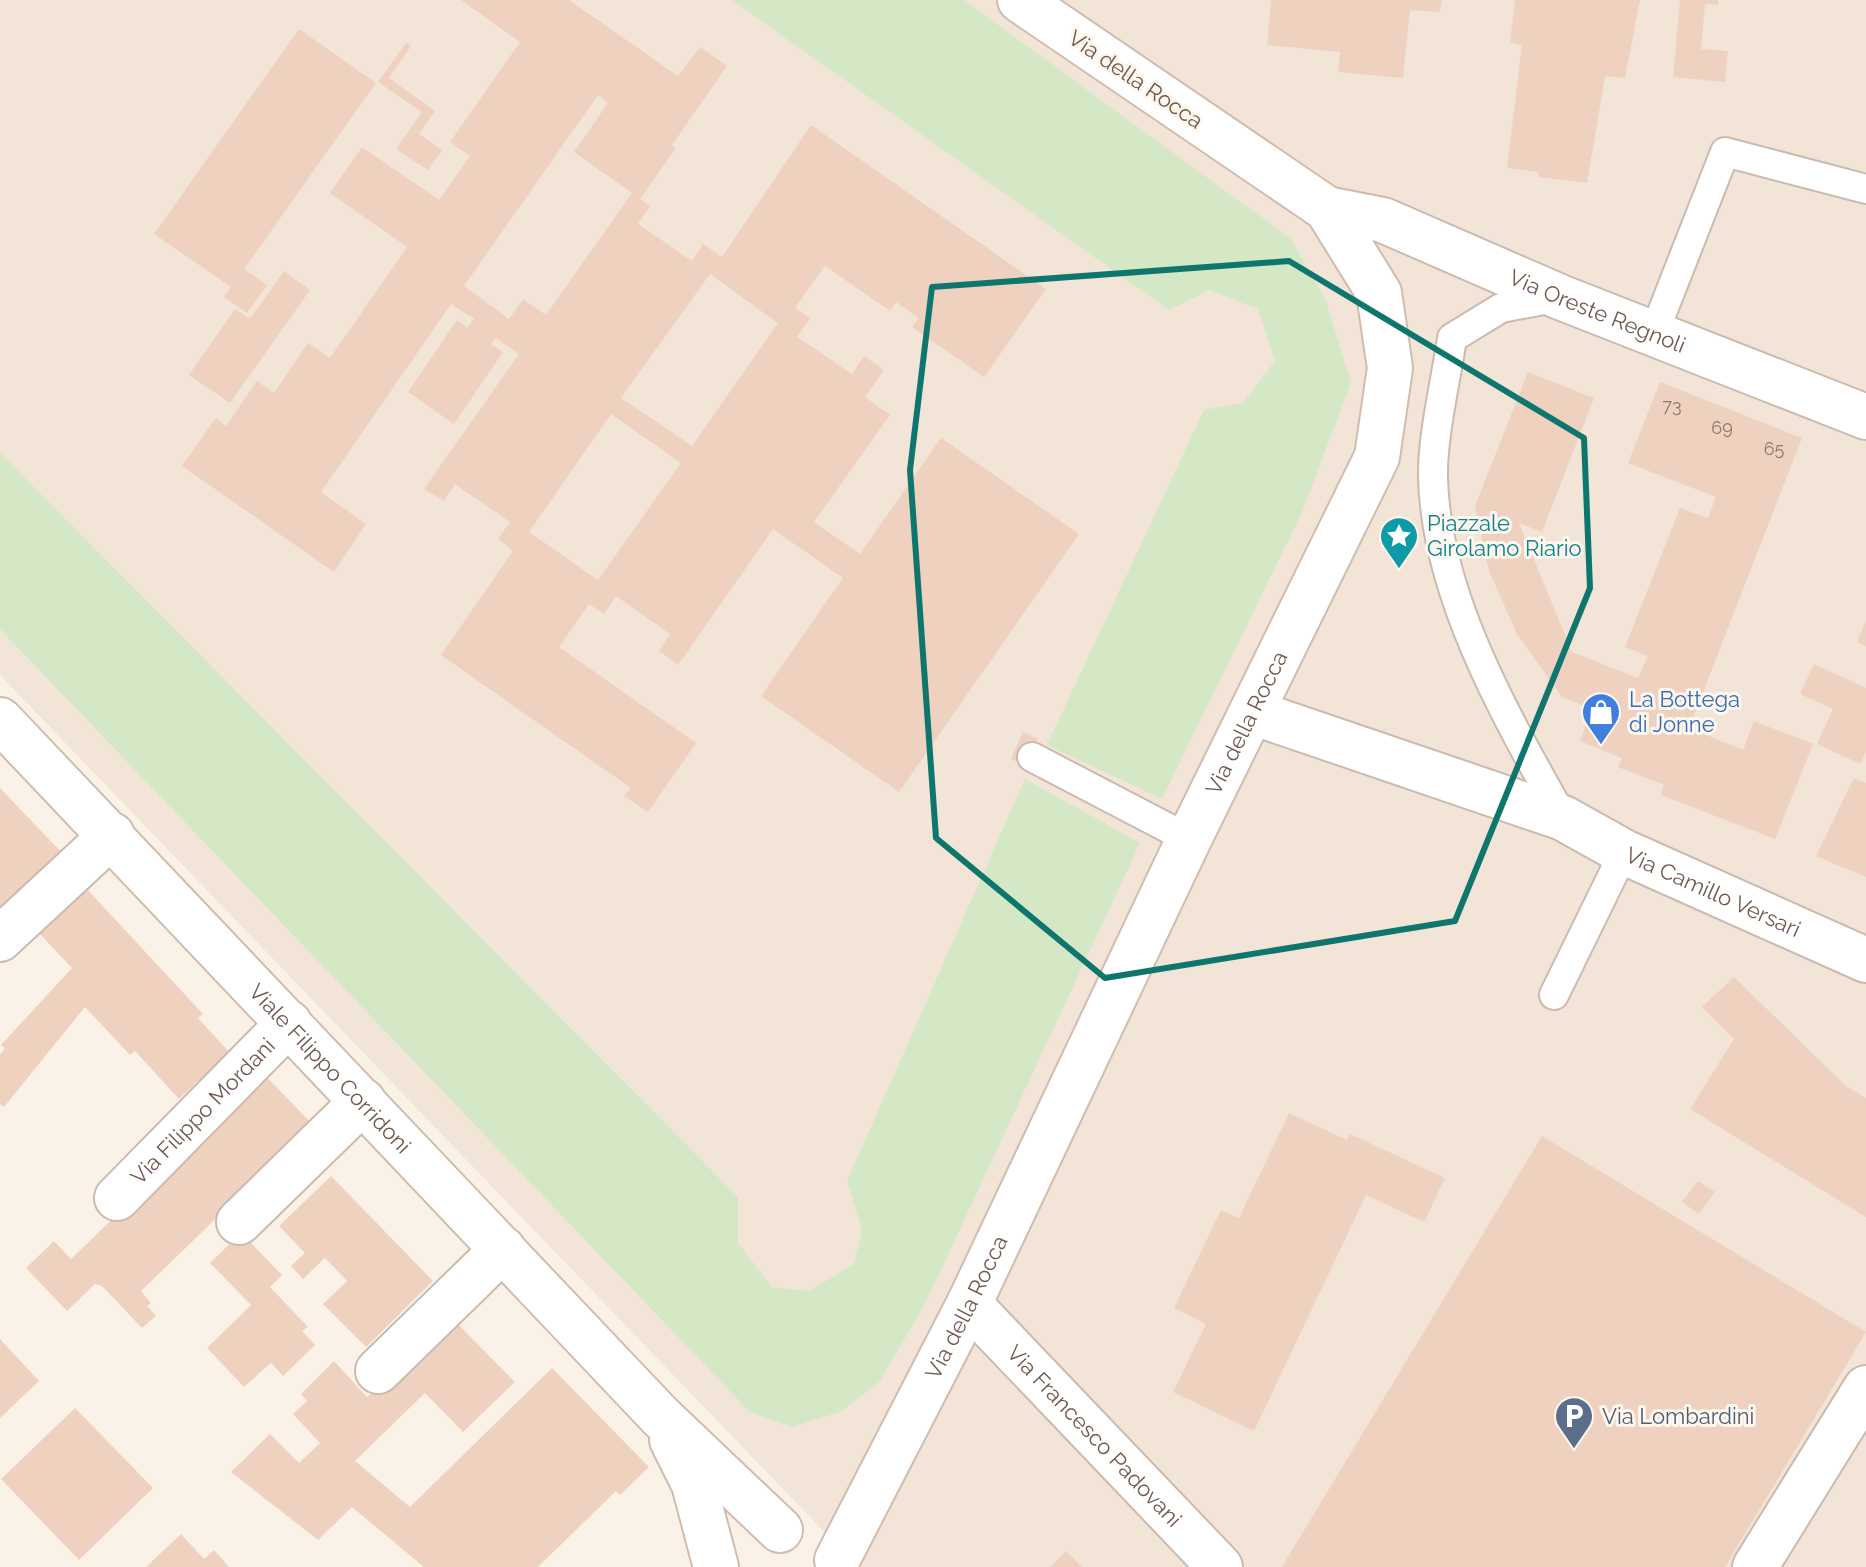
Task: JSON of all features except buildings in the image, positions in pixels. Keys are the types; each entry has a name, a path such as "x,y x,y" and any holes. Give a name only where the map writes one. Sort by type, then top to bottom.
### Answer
{"main road":[{"name":"Via della Rocca","path":"839,1564 969,1304 1189,839 1377,457 1390,368 1379,293 1327,209 1020,0"},
{"name":"Via Oreste Regnoli","path":"1327,209 1383,220 1560,297 1866,417"},
{"path":"1252,712 1563,818"},
{"name":"Viale Filippo Corridoni","path":"0,720 660,1416 780,1530"},
{"name":"Via Camillo Versari","path":"1563,818 1624,852 1866,960"},
{"path":"0,939 112,835"},
{"name":"Via Filippo Mordani","path":"117,1198 289,1023"},
{"path":"239,1222 363,1101"},
{"path":"378,1371 503,1249"},
{"name":"Via Francesco Padovani","path":"969,1304 1220,1567"},
{"path":"1755,1567 1866,1388"},
{"name":"Viale Filippo Corridoni","path":"660,1416 694,1484 718,1567"},
{"path":"718,1567 741,1542 760,1533 780,1530 812,1538 839,1564"}],"lane":[{"path":"1654,333 1725,152 1866,189"},
{"path":"1560,297 1501,308 1452,338 1433,477 1446,564 1475,644 1517,735 1563,818"},
{"path":"1032,757 1189,839"},
{"path":"1554,995 1624,852"}],"highlighted area":[{"path":"1289,261 1584,438 1590,588 1455,921 1105,978 936,838 910,470 932,287"}],"shaded area":[{"path":"0,0 1866,0 1866,1567 858,1567 0,675"}],"green space":[{"path":"732,0 964,0 1291,239 1326,301 1351,383 1302,512 1162,799 1047,745 1204,410 1243,403 1275,361 1258,309 1209,290 1169,310"},
{"path":"0,453 738,1197 738,1243 772,1287 809,1291 854,1264 862,1230 847,1181 1025,779 1140,843 925,1304 879,1382 842,1411 792,1427 750,1412 0,629"}],"place":[{"name":"Piazzale Girolamo Riario","path":"1399,570"},
{"name":"La Bottega di Jonne","path":"1601,746"},
{"name":"Via Lombardini","path":"1574,1450"}]}
